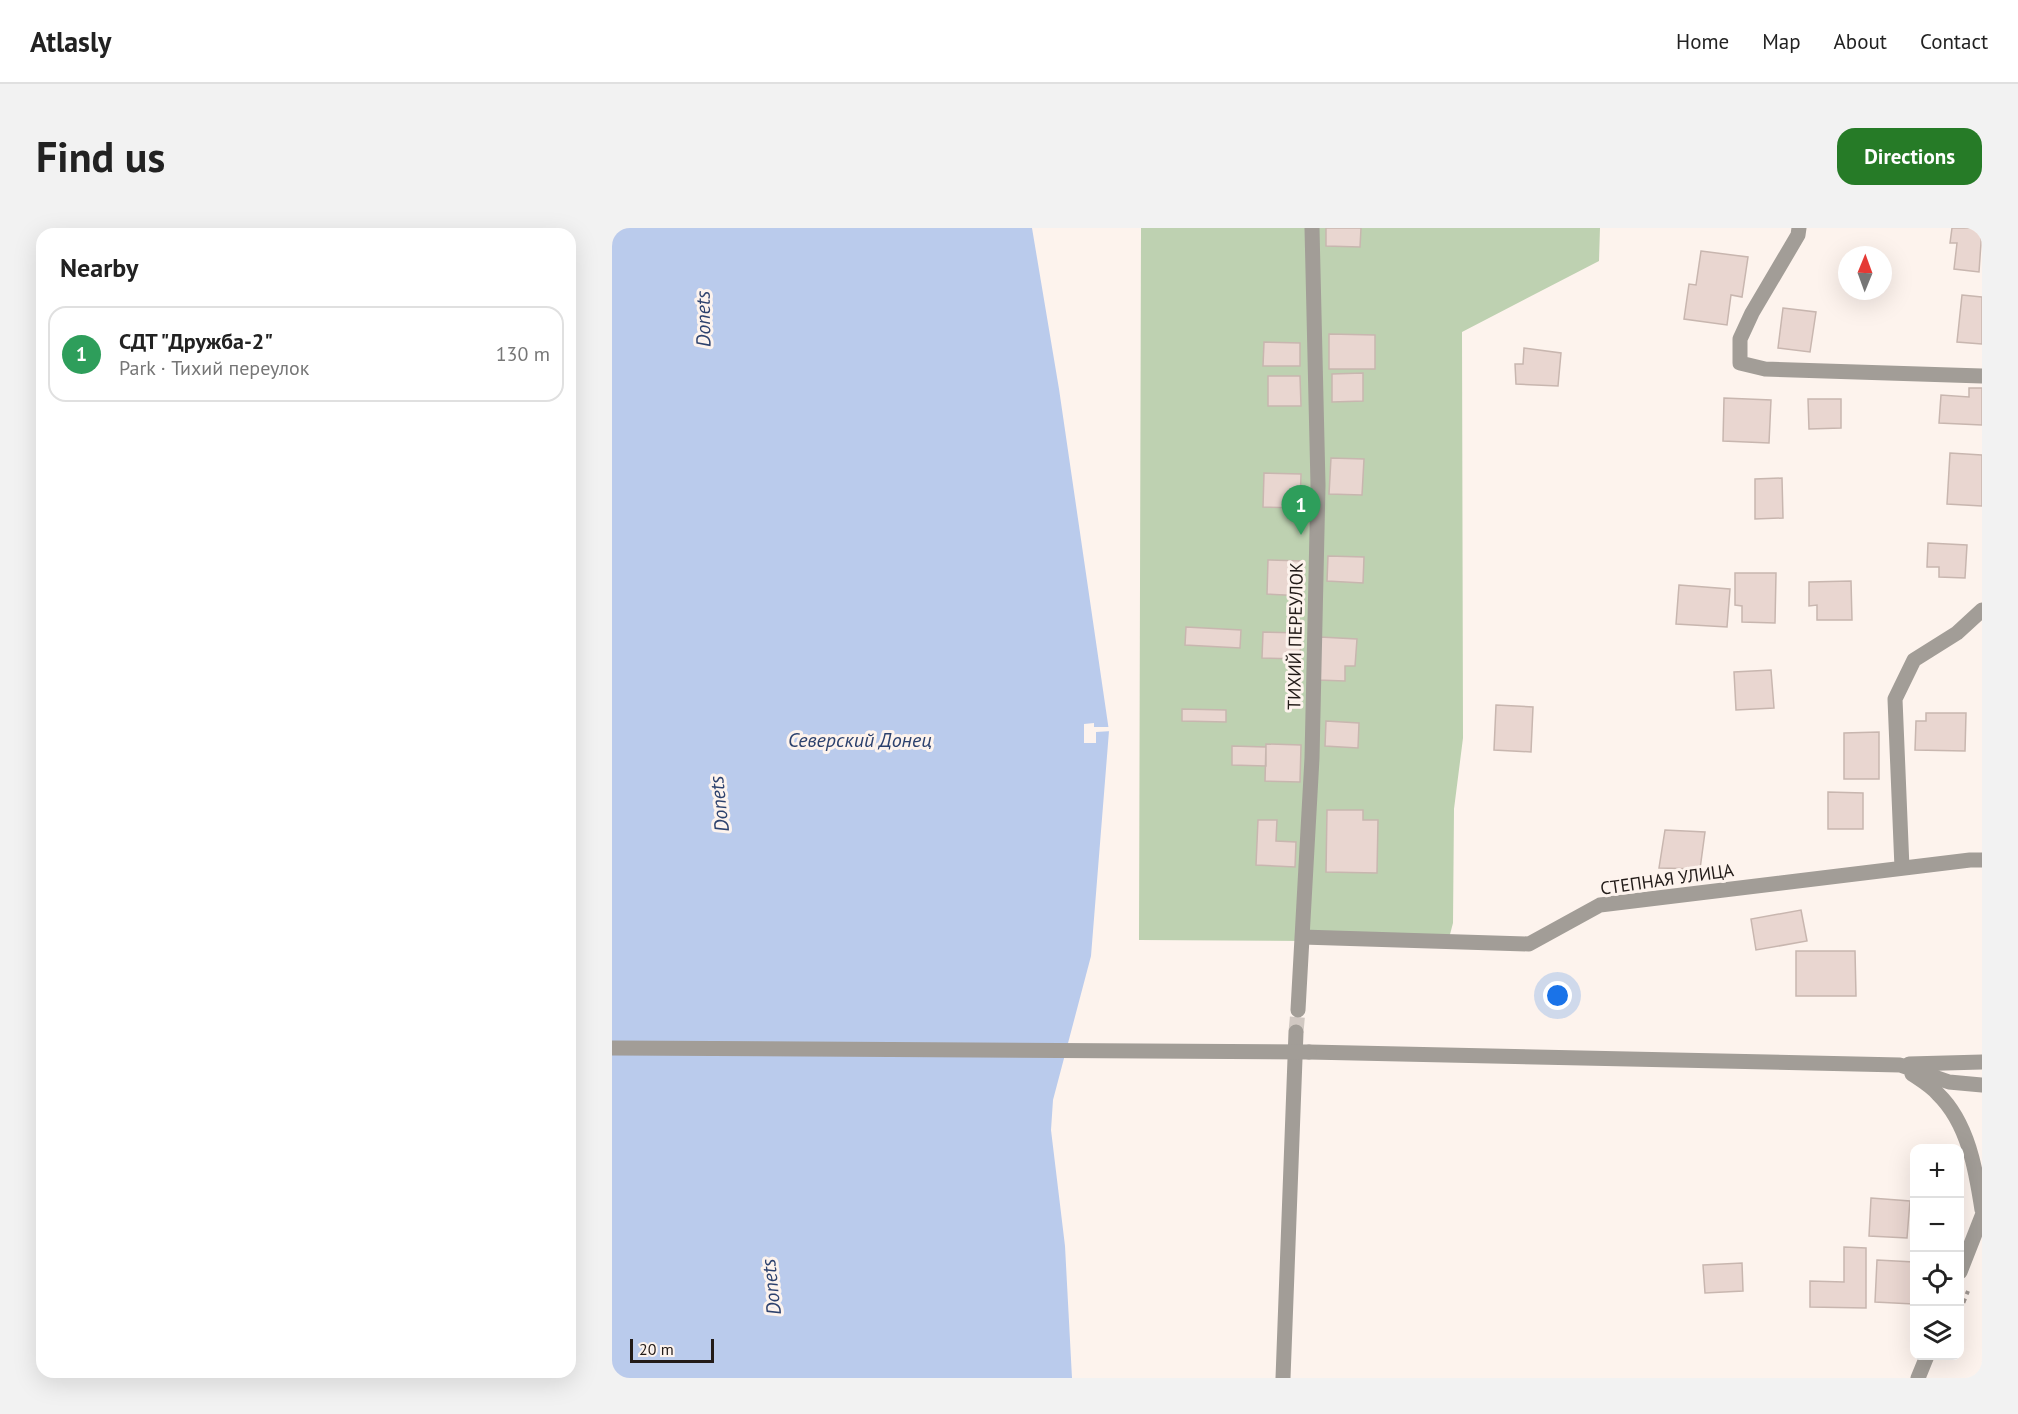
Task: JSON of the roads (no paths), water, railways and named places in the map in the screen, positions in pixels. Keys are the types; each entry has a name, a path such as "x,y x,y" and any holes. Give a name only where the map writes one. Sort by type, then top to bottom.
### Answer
{"street":[{"name":"ТИХИЙ ПЕРЕУЛОК","path":"1298,1010 1312,758 1318,485 1312,228"},
{"path":"1799,228 1798,235 1752,313 1740,339 1740,363 1765,369 1982,376"},
{"path":"1902,868 1895,699 1914,660 1957,633 1982,610"},
{"name":"СТЕПНАЯ УЛИЦА","path":"1302,937 1529,945 1600,905 1982,860"},
{"path":"1283,1378 1296,1032"},
{"path":"612,1048 1309,1052 1900,1065 1982,1062"},
{"path":"1900,1065 1949,1082 1982,1085"},
{"path":"1900,1065 1939,1094 1958,1120 1976,1169 1982,1210"},
{"path":"1964,1260 1982,1216"},
{"path":"1918,1378 1925,1360"}],"water":[{"name":"Северский Донец","path":"612,228 1032,228 1059,389 1109,731 1091,956 1053,1100 1051,1130 1065,1246 1072,1378 612,1378"}],"tunnel":[{"path":"1296,1032 1298,1010"}],"place":[{"name":"СДТ \"Дружба-2\"","path":"1301,535"}],"water label":[{"name":"Donets","path":"703,319"},
{"name":"Donets","path":"719,804"},
{"name":"Donets","path":"771,1287"}]}
